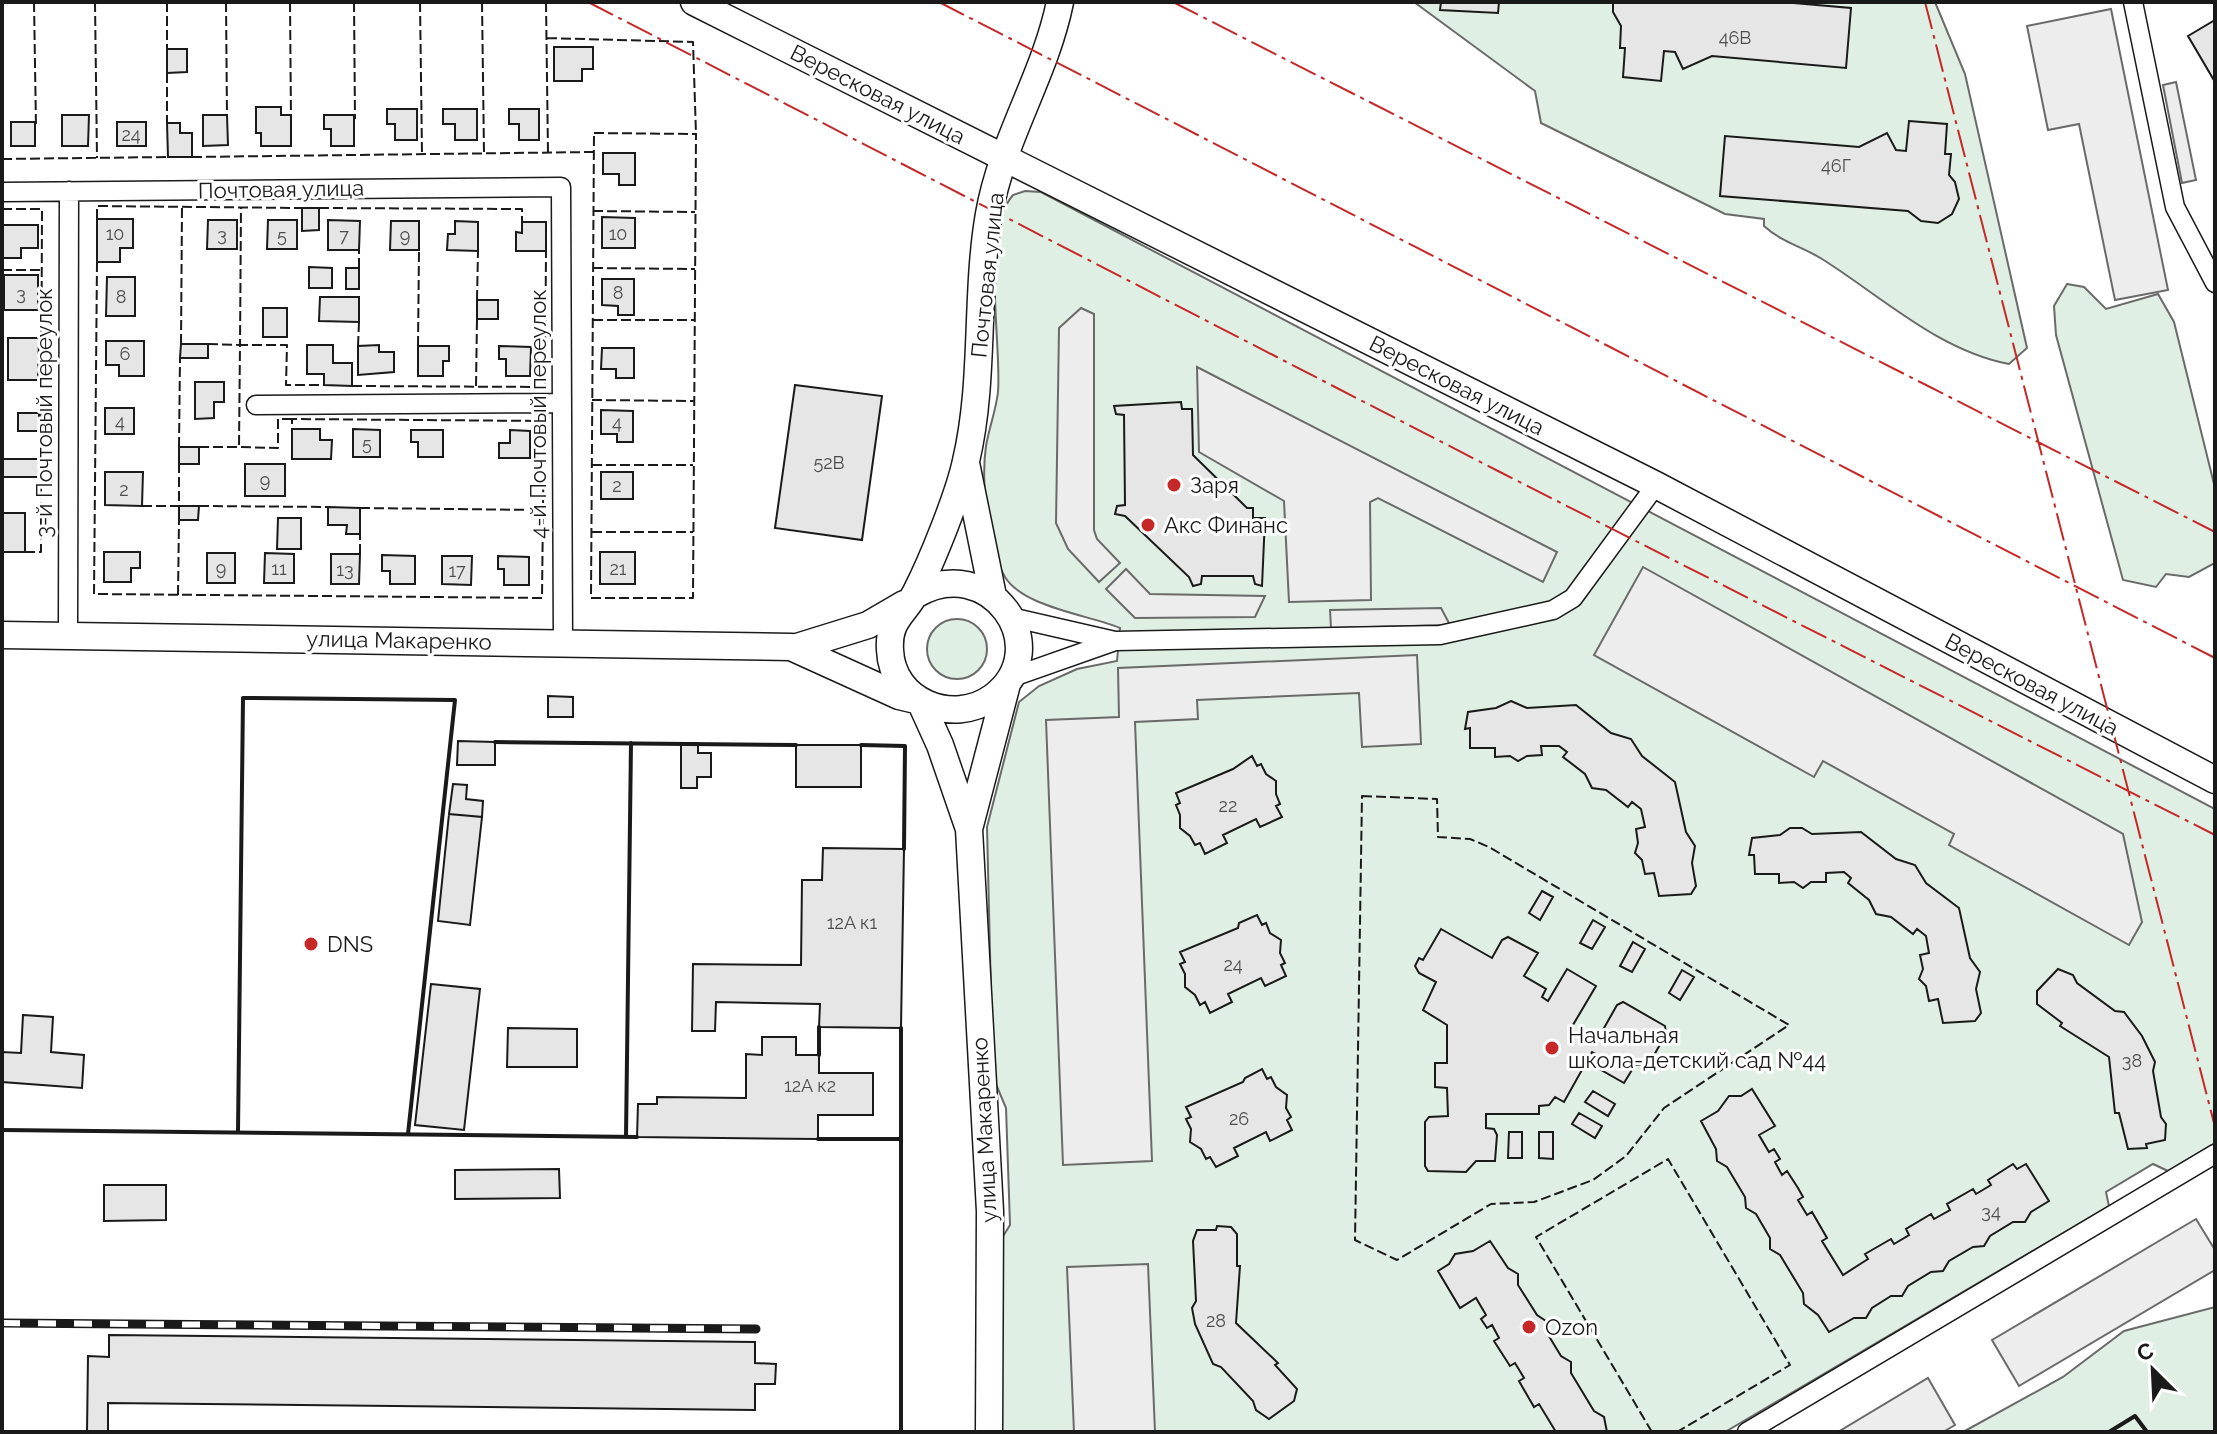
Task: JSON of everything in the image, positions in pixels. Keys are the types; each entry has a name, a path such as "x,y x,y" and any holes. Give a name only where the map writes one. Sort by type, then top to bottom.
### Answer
{"street":[{"name":"Вересковая улица","path":"694,2 1656,485 2215,780"},
{"name":"Почтовая улица","path":"912,597 966,463 977,377 989,215 1002,156 1054,34 1060,2"},
{"path":"2133,2 2175,207 2215,283"},
{"name":"Почтовая улица","path":"2,192 561,187"},
{"name":"4-й Почтовый переулок","path":"561,187 563,642"},
{"name":"3-й Почтовый переулок","path":"68,635 69,191"},
{"path":"256,405 561,403"},
{"name":"Почтовая улица","path":"966,463 993,596"},
{"path":"1011,617 1115,641 1440,635 1553,610 1573,598 1656,485"},
{"path":"1008,681 1018,643 1011,617 993,596 976,586 955,582 934,586 912,597 892,627 890,648 899,679 920,701 939,709 961,710 982,704 1008,681 1115,641"},
{"name":"улица Макаренко","path":"2,635 797,647 868,625 912,597"},
{"name":"улица Макаренко","path":"797,647 899,696 920,701 940,745 969,829 990,1211 989,1432"},
{"name":"улица Макаренко","path":"969,829 1008,681"},
{"path":"1747,1432 2215,1154"}],"green space":[{"path":"1414,2 1935,2 1965,74 2027,348 2009,364 1959,347 1911,320 1822,259 1778,236 1764,226 1764,219 1725,214 1541,123 1535,91"},
{"path":"1025,191 1041,192 2215,809 2215,1143 2168,1171 2153,1164 2106,1192 2109,1206 1725,1432 1000,1432 1000,1241 1010,1225 1006,1108 993,1077 987,827 1019,702 1039,686 1077,669 1117,661 1120,628 1026,596 1005,577 990,531 985,460 998,392 997,235 1003,212 1013,195"},
{"path":"2067,284 2084,287 2106,309 2158,294 2174,322 2215,488 2215,563 2189,577 2166,574 2156,587 2123,580 2056,335 2054,306"},
{"path":"957,619 978,628 987,649 978,670 957,679 936,670 927,649 936,628"},
{"path":"2215,1307 2215,1432 1963,1432 2063,1377 2124,1331"}],"shaded area":[{"path":"2111,9 2168,290 2115,300 2079,124 2048,130 2027,26"},
{"path":"2176,82 2196,180 2182,183 2163,85"},
{"path":"1081,308 1094,314 1094,530 1097,539 1120,563 1099,582 1068,549 1056,523 1059,328"},
{"path":"1197,367 1557,552 1543,582 1378,498 1370,502 1371,600 1289,602 1284,501 1199,452"},
{"path":"1643,567 2123,834 2142,922 2129,945 1949,845 1954,834 1823,761 1814,777 1594,655"},
{"path":"1126,569 1150,594 1265,596 1255,617 1135,618 1106,589"},
{"path":"1441,608 1450,625 1331,628 1330,610"},
{"path":"1417,655 1421,744 1362,747 1359,693 1197,700 1198,719 1135,722 1152,1161 1063,1165 1046,720 1119,717 1118,668"},
{"path":"2196,1219 2215,1250 2215,1270 2019,1386 1992,1340"},
{"path":"1148,1264 1155,1432 1074,1432 1067,1267"},
{"path":"1928,1378 1955,1425 1943,1432 1838,1432"}],"building":[{"path":"1441,2 1499,2 1498,13 1440,10"},
{"path":"1613,2 1782,2 1851,8 1846,68 1712,56 1683,69 1675,52 1664,51 1661,81 1623,77 1625,48 1620,48 1621,26 1613,12"},
{"path":"2215,20 2215,82 2188,36"},
{"path":"554,47 593,47 593,69 582,69 582,81 554,81"},
{"path":"167,49 187,49 187,72 167,73"},
{"path":"256,107 281,107 281,115 291,115 291,146 261,146 261,133 256,133"},
{"path":"387,109 417,109 417,140 395,140 395,124 387,124"},
{"path":"443,109 477,109 477,140 455,140 455,124 443,124"},
{"path":"509,109 539,109 539,140 519,140 519,124 509,124"},
{"path":"62,115 89,115 88,146 62,146"},
{"path":"203,115 227,115 228,145 203,146"},
{"path":"324,115 354,115 354,146 331,146 331,129 324,129"},
{"path":"1909,121 1947,124 1945,154 1951,154 1949,175 1955,182 1959,199 1952,214 1938,223 1921,221 1908,211 1720,196 1725,136 1859,147 1887,133 1896,150 1906,151"},
{"path":"11,122 35,122 35,146 11,146"},
{"path":"117,122 146,122 146,146 117,146"},
{"path":"167,123 180,123 180,133 192,133 192,157 168,157"},
{"path":"603,153 635,153 635,185 619,185 619,174 603,174"},
{"path":"302,208 319,208 319,230 302,231"},
{"path":"602,217 635,218 635,248 602,248"},
{"path":"97,219 133,219 133,248 120,248 120,262 97,262"},
{"path":"208,220 237,220 237,249 207,249"},
{"path":"268,220 297,220 297,249 267,249"},
{"path":"328,220 360,221 359,250 328,250"},
{"path":"391,221 419,221 419,250 390,250"},
{"path":"455,221 478,222 478,251 447,250 448,234 455,234"},
{"path":"522,222 546,222 546,251 516,251 516,232 522,233"},
{"path":"2,225 38,225 38,248 21,248 21,258 2,258"},
{"path":"309,267 332,268 332,288 309,288"},
{"path":"346,268 359,268 359,289 346,289"},
{"path":"4,275 38,275 38,310 4,310"},
{"path":"107,277 135,277 135,316 106,316"},
{"path":"602,279 634,279 634,315 618,315 618,306 602,305"},
{"path":"320,297 359,297 359,322 319,321"},
{"path":"477,300 498,300 498,319 477,319"},
{"path":"263,308 287,308 287,337 263,337"},
{"path":"8,338 39,338 38,380 8,380"},
{"path":"106,341 144,341 144,376 119,376 119,365 106,365"},
{"path":"181,344 208,344 208,358 180,358"},
{"path":"307,345 333,345 333,363 352,363 352,386 324,385 324,374 307,374"},
{"path":"379,345 379,352 394,352 394,372 358,375 358,346"},
{"path":"418,346 449,346 449,361 443,361 443,376 418,376"},
{"path":"499,346 531,347 530,376 506,376 506,359 499,359"},
{"path":"602,348 634,348 634,378 616,378 616,369 601,369"},
{"path":"195,382 224,382 224,402 214,402 214,418 195,419"},
{"path":"795,385 882,396 862,540 775,528"},
{"name":"Заря","path":"1181,402 1182,409 1192,409 1193,455 1247,508 1253,508 1253,518 1265,518 1262,586 1255,584 1253,576 1202,576 1201,584 1193,586 1189,577 1125,516 1115,514 1117,506 1125,505 1124,415 1116,414 1114,406"},
{"path":"105,408 134,408 134,434 105,434"},
{"path":"601,410 633,411 633,442 617,442 617,434 601,434"},
{"path":"18,413 39,413 39,431 18,431"},
{"path":"292,429 320,429 320,440 332,440 331,459 292,459"},
{"path":"353,429 380,430 380,457 353,457"},
{"path":"411,430 443,430 443,457 418,457 418,442 411,442"},
{"path":"510,430 530,431 530,458 499,458 499,443 510,443"},
{"path":"179,447 199,447 199,464 179,464"},
{"path":"2,459 41,459 41,477 2,477"},
{"path":"245,464 285,464 285,496 245,496"},
{"path":"105,472 143,472 142,506 105,505"},
{"path":"601,472 633,472 633,499 601,499"},
{"path":"179,506 199,506 198,520 179,520"},
{"path":"328,507 360,508 360,534 346,534 347,525 328,525"},
{"path":"2,513 25,513 25,552 2,552"},
{"path":"278,518 301,518 301,549 277,549"},
{"path":"104,552 140,552 140,568 131,568 131,582 104,582"},
{"path":"600,552 635,552 635,584 600,584"},
{"path":"207,553 235,553 235,583 207,583"},
{"path":"265,553 294,554 294,583 264,583"},
{"path":"331,554 360,554 359,584 331,584"},
{"path":"382,555 415,556 415,584 390,584 390,571 382,571"},
{"path":"442,556 472,556 471,585 442,584"},
{"path":"498,556 529,557 529,585 504,585 504,569 498,569"},
{"path":"548,696 573,697 573,717 548,717"},
{"path":"1511,701 1527,708 1576,705 1611,733 1631,739 1642,756 1675,782 1686,832 1695,846 1692,863 1696,886 1691,894 1659,896 1654,873 1645,874 1642,860 1635,853 1638,843 1636,829 1645,827 1641,809 1632,802 1628,807 1606,790 1592,788 1585,774 1563,757 1567,752 1559,746 1541,746 1542,755 1527,756 1518,761 1510,756 1495,757 1495,748 1470,748 1470,728 1465,729 1468,712 1496,708"},
{"path":"458,741 495,742 495,765 457,765"},
{"path":"681,743 698,743 698,753 711,753 711,777 697,777 697,788 681,788"},
{"path":"796,745 861,745 861,787 796,787"},
{"path":"1252,756 1257,766 1261,764 1266,774 1276,781 1280,804 1276,806 1282,817 1260,827 1256,819 1223,835 1227,843 1205,854 1200,843 1195,845 1180,828 1176,805 1180,803 1176,793 1233,769"},
{"path":"453,784 467,785 466,799 483,801 482,817 449,814"},
{"path":"449,814 482,817 470,925 438,921"},
{"path":"1790,828 1802,828 1812,834 1861,832 1896,859 1915,865 1926,883 1959,908 1970,958 1980,972 1976,989 1981,1013 1975,1021 1943,1023 1938,999 1929,1001 1926,986 1919,979 1923,969 1920,955 1929,953 1926,936 1917,929 1913,934 1891,917 1876,914 1869,900 1848,883 1851,878 1844,872 1826,873 1826,882 1811,882 1803,888 1794,882 1779,883 1779,874 1755,874 1754,855 1749,855 1752,838 1780,835"},
{"path":"823,848 904,849 901,1028 819,1027 820,1004 716,1002 715,1031 692,1031 693,964 801,965 802,880 822,880"},
{"path":"1542,891 1553,897 1540,920 1529,913"},
{"path":"1257,915 1262,925 1266,923 1270,933 1281,940 1280,953 1285,963 1281,965 1286,976 1265,986 1261,978 1228,994 1232,1002 1210,1013 1205,1002 1200,1005 1195,995 1185,987 1185,974 1180,964 1185,962 1180,952 1238,928 1239,923"},
{"path":"1593,920 1605,927 1592,949 1580,943"},
{"name":"Начальная школа-детский сад №44","path":"1441,929 1492,958 1502,940 1508,937 1538,953 1524,976 1546,989 1542,997 1548,1001 1567,969 1596,986 1570,1030 1595,1044 1617,1005 1623,1002 1665,1026 1666,1034 1649,1064 1635,1065 1624,1083 1596,1067 1601,1057 1592,1052 1564,1102 1555,1097 1549,1105 1539,1106 1539,1114 1486,1114 1486,1128 1494,1129 1497,1135 1495,1161 1476,1161 1466,1172 1428,1171 1425,1166 1425,1122 1429,1117 1448,1116 1447,1088 1435,1087 1435,1063 1447,1063 1447,1025 1423,1010 1436,982 1419,973 1415,966 1419,958 1423,960"},
{"path":"1633,942 1645,949 1632,972 1620,966"},
{"path":"2058,969 2073,975 2077,983 2115,1011 2124,1012 2142,1036 2155,1062 2153,1071 2161,1117 2166,1124 2165,1140 2146,1144 2147,1148 2128,1149 2119,1113 2115,1113 2109,1057 2060,1026 2062,1023 2037,1004 2037,991"},
{"path":"1682,970 1694,977 1680,1000 1669,993"},
{"path":"431,984 480,989 464,1130 415,1125"},
{"path":"23,1015 53,1017 51,1052 84,1055 82,1088 2,1082 2,1052 21,1053"},
{"path":"508,1028 577,1029 577,1067 507,1067"},
{"path":"762,1037 796,1037 796,1055 819,1055 819,1073 873,1073 873,1115 818,1115 818,1139 637,1137 638,1104 657,1104 657,1097 746,1098 746,1054 762,1055"},
{"path":"1262,1069 1267,1079 1271,1077 1276,1087 1287,1095 1286,1108 1291,1117 1287,1120 1292,1130 1270,1141 1266,1132 1234,1148 1238,1156 1216,1167 1210,1157 1206,1159 1201,1149 1190,1142 1191,1129 1186,1119 1191,1117 1186,1107 1243,1082"},
{"path":"1752,1089 1775,1126 1759,1135 1769,1152 1774,1149 1780,1159 1775,1162 1782,1175 1787,1171 1798,1188 1803,1197 1798,1200 1807,1215 1812,1212 1827,1238 1822,1241 1843,1275 1868,1259 1865,1254 1891,1239 1894,1244 1909,1235 1906,1229 1931,1214 1934,1219 1950,1210 1947,1204 1973,1189 1976,1194 1991,1185 1988,1180 2013,1164 2017,1169 2026,1164 2049,1201 2031,1212 2025,1222 2013,1222 1990,1236 1984,1246 1973,1247 1949,1261 1943,1271 1931,1272 1908,1286 1902,1296 1891,1296 1872,1308 1866,1318 1854,1318 1829,1332 1818,1315 1804,1304 1803,1293 1780,1255 1770,1249 1770,1238 1756,1214 1746,1208 1745,1197 1727,1167 1717,1161 1716,1149 1701,1121 1718,1111 1729,1096 1741,1096"},
{"path":"1593,1091 1615,1104 1608,1116 1585,1102"},
{"path":"1579,1113 1602,1126 1595,1138 1572,1124"},
{"path":"1509,1132 1522,1132 1522,1158 1508,1158"},
{"path":"1539,1132 1553,1132 1553,1159 1539,1158"},
{"path":"559,1169 560,1198 455,1199 455,1170"},
{"path":"104,1185 166,1185 166,1220 104,1221"},
{"path":"1217,1226 1231,1227 1237,1234 1237,1266 1240,1266 1236,1323 1278,1363 1275,1365 1297,1389 1294,1401 1269,1419 1256,1410 1253,1401 1221,1367 1213,1364 1195,1324 1192,1308 1196,1301 1193,1241 1197,1230 1216,1230"},
{"path":"1490,1241 1508,1268 1518,1274 1518,1285 1537,1315 1546,1321 1547,1333 1561,1356 1571,1362 1571,1373 1594,1411 1604,1417 1607,1432 1556,1432 1539,1404 1534,1407 1519,1381 1524,1378 1515,1363 1510,1366 1494,1341 1499,1338 1492,1325 1487,1328 1481,1319 1486,1315 1476,1298 1460,1308 1438,1271 1449,1264 1455,1254 1473,1251"},
{"path":"109,1335 755,1342 755,1363 776,1364 775,1384 755,1384 755,1410 108,1403 108,1432 87,1432 88,1356 109,1357"}],"railway":[{"path":"2,1323 756,1329"}],"fence":[{"path":"34,2 36,127"},
{"path":"95,2 97,158"},
{"path":"167,2 167,49"},
{"path":"226,2 227,115"},
{"path":"290,2 291,120"},
{"path":"354,2 355,119"},
{"path":"420,2 422,154"},
{"path":"482,2 484,153"},
{"path":"546,2 548,153"},
{"path":"547,38 693,42 696,134"},
{"path":"167,73 167,123"},
{"path":"594,133 696,134 693,598 591,598 594,133"},
{"path":"192,157 594,152"},
{"path":"2,159 168,157"},
{"path":"97,219 97,206 302,208"},
{"path":"181,344 182,206"},
{"path":"208,344 240,345 241,207"},
{"path":"319,208 522,209 522,222"},
{"path":"2,209 42,209 41,459"},
{"path":"593,211 695,212"},
{"path":"359,250 359,268"},
{"path":"418,346 419,250"},
{"path":"477,300 478,251"},
{"path":"352,386 545,387 546,251"},
{"path":"97,262 94,594 542,598 544,421 292,419 292,429"},
{"path":"593,268 695,269"},
{"path":"2,270 42,270"},
{"path":"476,386 477,319"},
{"path":"593,320 694,320"},
{"path":"358,346 359,322"},
{"path":"292,419 278,419 278,448 239,447 240,345 287,345 286,385 324,385"},
{"path":"179,447 180,358"},
{"path":"592,400 694,401"},
{"path":"199,447 239,447"},
{"path":"142,506 179,506 179,464"},
{"path":"592,465 693,465"},
{"path":"25,552 41,552 41,477"},
{"path":"199,506 328,507"},
{"path":"360,508 543,510"},
{"path":"178,595 179,520"},
{"path":"592,532 693,532"},
{"path":"360,534 360,554"},
{"path":"1362,796 1437,799 1438,837 1470,839 1489,847 1789,1025 1664,1108 1626,1156 1593,1180 1534,1202 1491,1204 1397,1260 1355,1240 1362,796"},
{"path":"1652,1432 1536,1237 1668,1159 1790,1365 1677,1432"}],"wall":[{"path":"238,1132 243,698 455,700 408,1134"},
{"path":"495,742 796,745"},
{"path":"626,1137 631,743"},
{"path":"861,745 905,746 904,849"},
{"path":"819,1027 819,1055"},
{"path":"901,1028 901,1432"},
{"path":"2,1130 637,1137"},
{"path":"818,1139 900,1139"},
{"path":"2109,1432 2135,1416 2147,1432"}],"power":[{"path":"588,2 1498,471 2215,835"},
{"path":"939,2 2215,658"},
{"path":"1173,2 2215,532"},
{"path":"1925,2 2215,1127"}],"place":[{"name":"Заря","path":"1174,485"},
{"name":"Акс Финанс","path":"1148,525"},
{"name":"DNS","path":"311,944"},
{"name":"Начальная школа-детский сад №44","path":"1552,1048"},
{"name":"Ozon","path":"1529,1327"}]}
